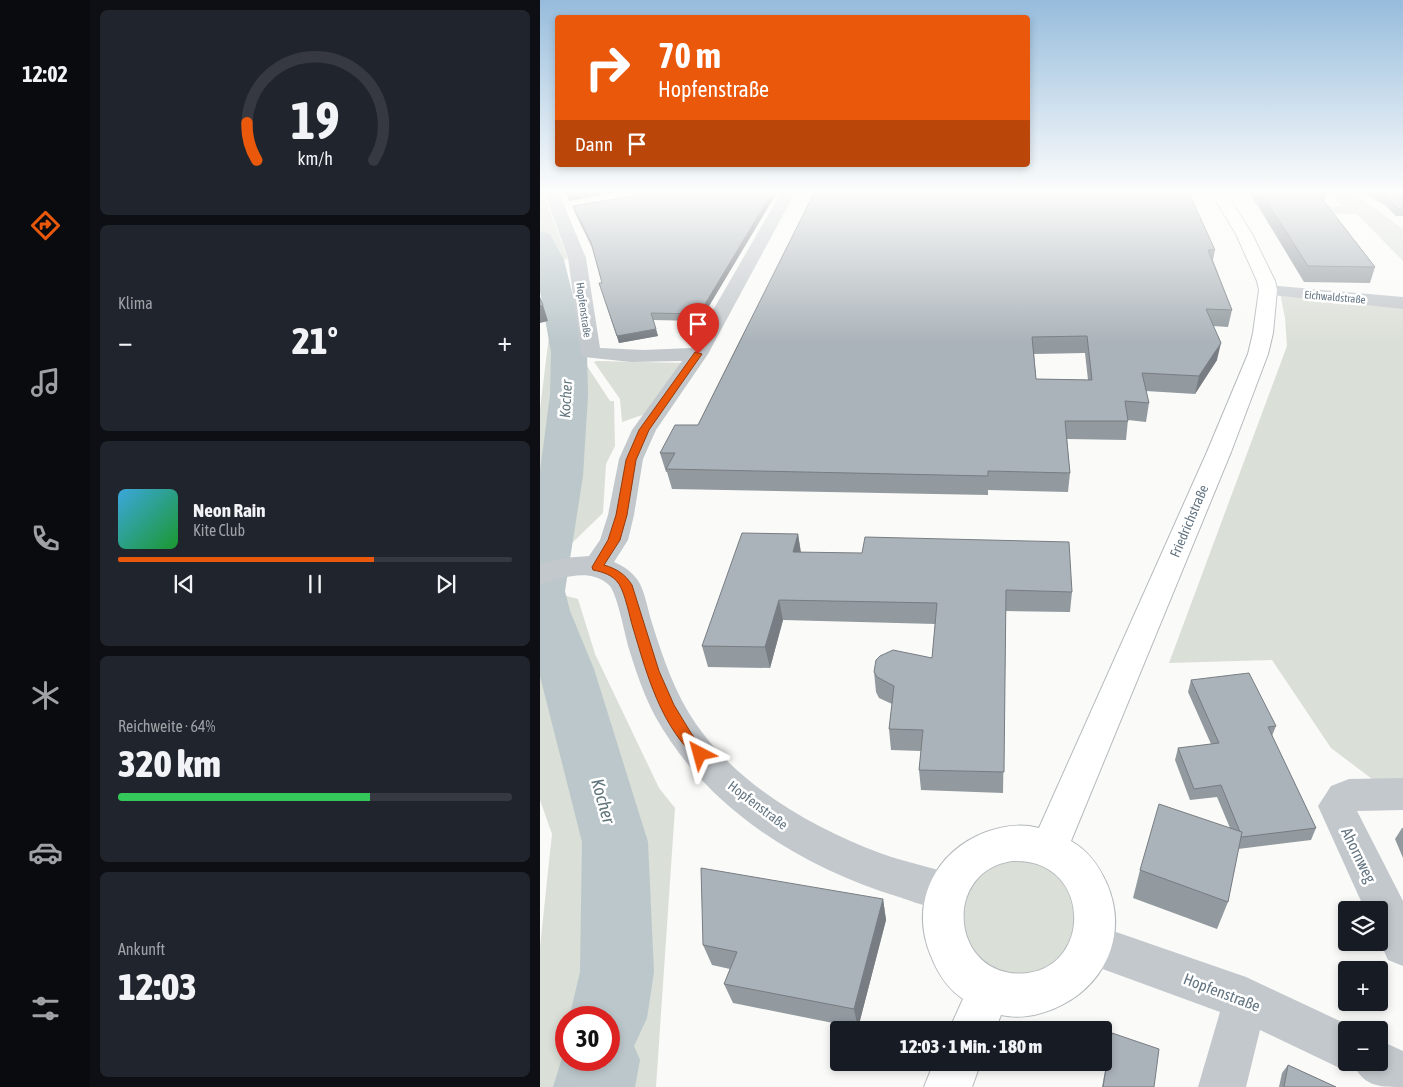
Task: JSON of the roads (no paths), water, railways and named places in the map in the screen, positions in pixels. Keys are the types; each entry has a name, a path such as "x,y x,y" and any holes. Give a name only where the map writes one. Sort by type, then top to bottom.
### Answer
{"main road":[{"name":"Friedrichstraße","path":"1048,850 1219,452 1258,354 1263,333 1268,290 1266,281 1248,242"},
{"path":"1020,843 1048,850 1072,866 1089,889 1096,916 1093,945 1085,961 1074,974 1044,992 1008,993 990,988 973,978 950,951 942,921 946,891 955,875 967,861 990,848 1020,843"},
{"path":"976,1021 990,988"},
{"path":"948,1087 954,1071"}],"street":[{"name":"Hopfenstraße","path":"571,242 577,258 592,353 624,356 698,354"},
{"name":"Hopfenstraße","path":"568,569 614,540 621,515 631,460 644,430 698,354 761,242"},
{"name":"Eichwaldstraße","path":"1268,290 1403,303"},
{"name":"Hopfenstraße","path":"568,569 610,571 620,577 626,585 652,671 668,708 686,737 708,764 733,788 772,818 820,846 878,871 946,891"},
{"name":"Ahornweg","path":"1403,794 1349,795 1340,801 1338,811 1403,945"},
{"name":"Hopfenstraße","path":"1093,945 1246,999 1338,1044"},
{"path":"1222,1087 1246,999"},
{"path":"1388,1068 1403,1075"}],"waterway":[{"name":"Kocher","path":"540,590 561,476 569,395 569,352 549,260 541,242"},
{"name":"Kocher","path":"540,592 544,611 566,669 615,842 617,972 610,1006"},
{"name":"Kocher","path":"594,1087 598,1071"}]}
